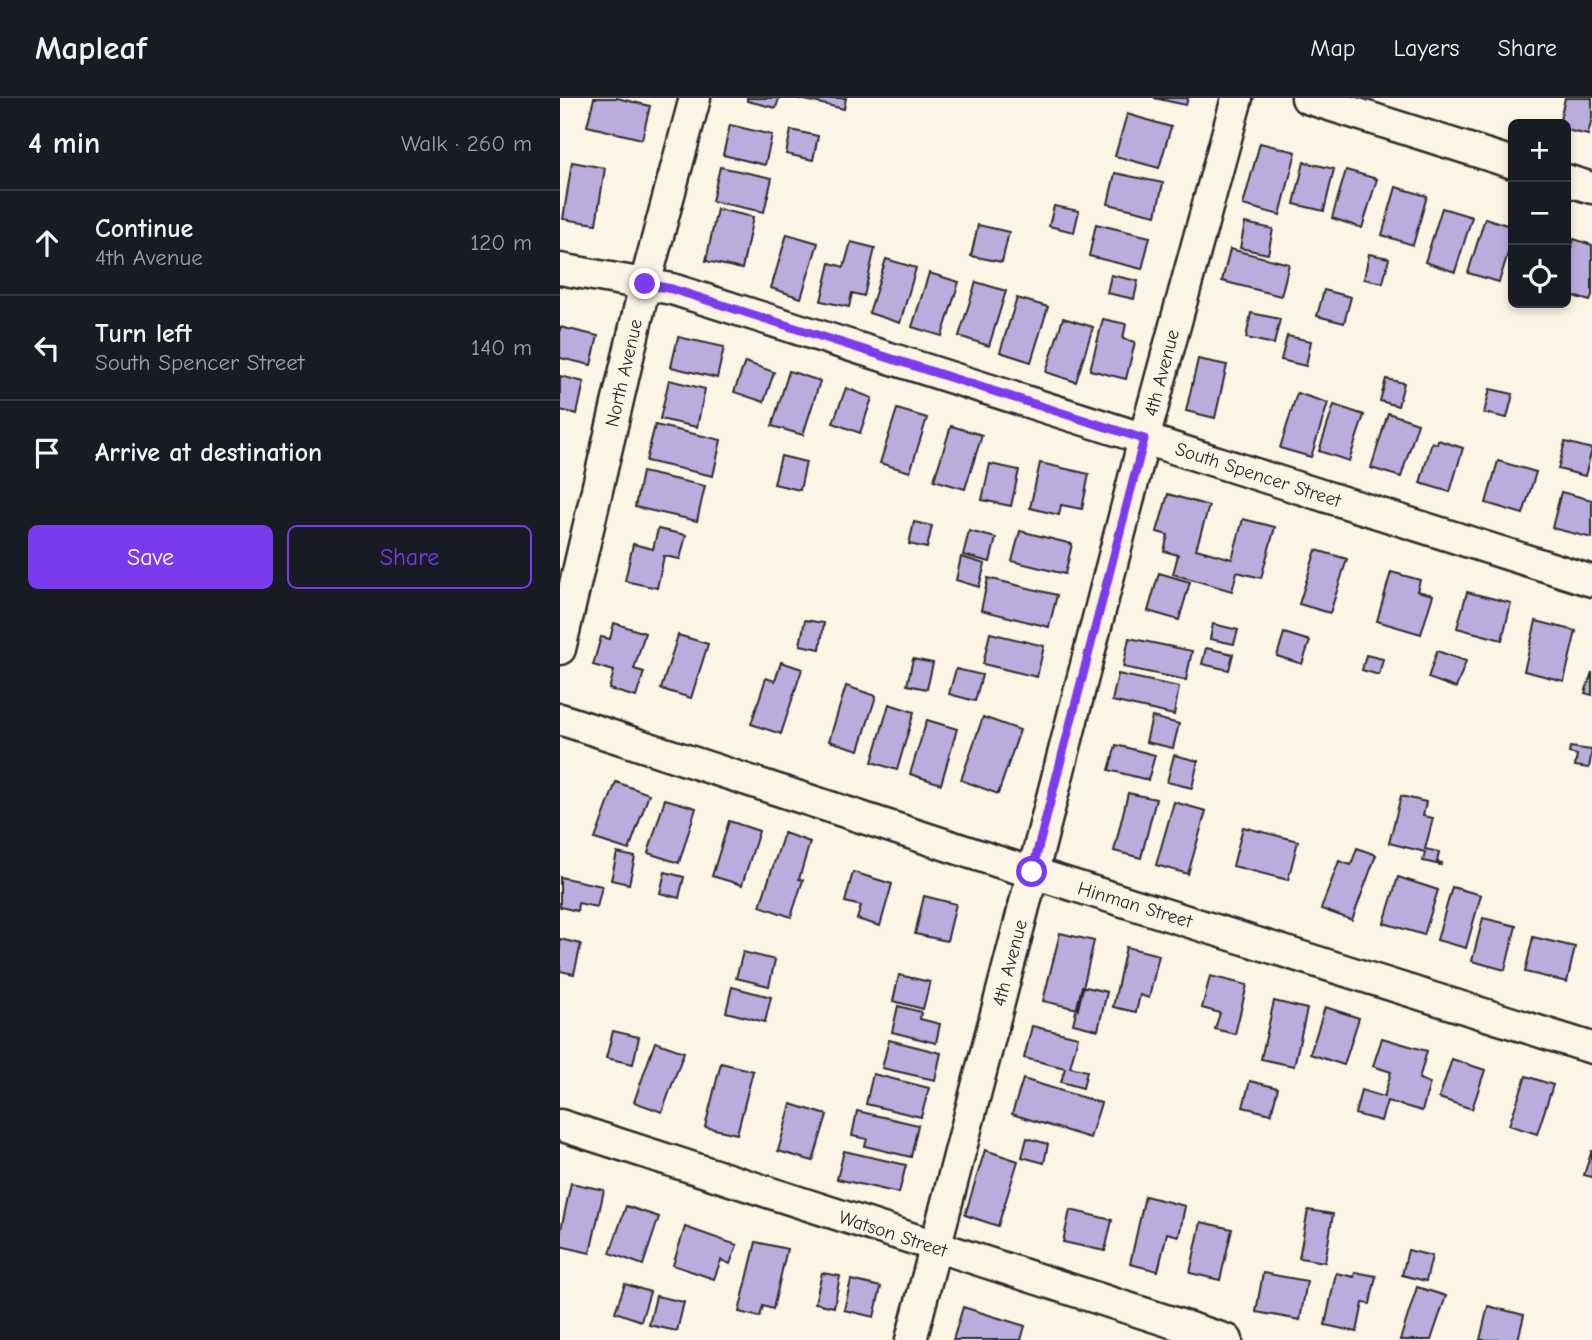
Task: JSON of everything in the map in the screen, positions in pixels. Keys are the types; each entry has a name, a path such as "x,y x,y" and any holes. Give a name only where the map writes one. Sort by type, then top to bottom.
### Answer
{"street":[{"name":"North Avenue","path":"560,649 645,284 695,98"},
{"name":"4th Avenue","path":"911,1340 1144,439 1237,98"},
{"path":"1307,98 1508,161"},
{"path":"1571,182 1592,188"},
{"name":"South Spencer Street","path":"560,269 672,289 1592,581"},
{"name":"Hinman Street","path":"560,719 1032,872 1592,1048"},
{"name":"Watson Street","path":"560,1125 1227,1340"}],"building":[{"path":"594,98 617,98 650,106 642,139 587,126"},
{"path":"747,98 779,98 776,108 747,101"},
{"path":"801,98 846,98 844,109"},
{"path":"1154,98 1188,98 1186,105"},
{"path":"1565,98 1592,98 1592,118 1588,135 1571,131 1571,119 1560,119"},
{"path":"1127,114 1171,127 1159,168 1115,156"},
{"path":"730,125 772,135 765,165 723,155"},
{"path":"791,130 818,136 813,160 786,154"},
{"path":"1260,143 1296,152 1280,215 1243,205"},
{"path":"572,162 605,168 596,224 563,219"},
{"path":"1304,162 1334,169 1324,211 1294,204"},
{"path":"720,167 772,178 764,212 712,201"},
{"path":"1346,170 1377,179 1362,228 1332,218"},
{"path":"1115,173 1163,183 1156,215 1108,204"},
{"path":"1396,187 1427,196 1413,245 1382,235"},
{"path":"1054,206 1079,211 1074,232 1049,226"},
{"path":"1442,208 1472,217 1455,272 1425,262"},
{"path":"717,209 753,217 742,269 706,261"},
{"path":"1485,218 1508,225 1508,253 1499,282 1468,273"},
{"path":"1245,223 1273,229 1268,254 1240,248"},
{"path":"1096,224 1150,237 1142,269 1089,256"},
{"path":"978,225 1009,232 1002,262 971,256"},
{"path":"787,234 818,243 801,298 771,288"},
{"path":"1574,239 1592,245 1590,301 1571,295 1571,249"},
{"path":"851,242 875,248 864,296 852,293 849,307 821,301 830,263 844,267"},
{"path":"1230,249 1289,264 1281,296 1222,281"},
{"path":"1369,254 1389,258 1383,283 1364,279"},
{"path":"886,259 916,268 900,323 869,313"},
{"path":"929,273 959,282 942,336 912,327"},
{"path":"1111,275 1138,281 1134,299 1107,293"},
{"path":"976,282 1006,291 989,346 959,336"},
{"path":"1324,290 1351,297 1344,323 1317,316"},
{"path":"1017,298 1048,307 1031,362 1000,352"},
{"path":"1251,313 1280,319 1274,344 1246,338"},
{"path":"1063,318 1093,327 1076,382 1046,372"},
{"path":"1103,319 1126,324 1123,339 1135,342 1126,379 1090,370"},
{"path":"560,327 598,336 591,365 560,358"},
{"path":"1287,336 1311,341 1306,366 1281,360"},
{"path":"678,337 724,347 717,378 671,367"},
{"path":"1198,359 1227,365 1215,418 1186,411"},
{"path":"745,362 774,372 764,402 734,392"},
{"path":"789,371 820,381 803,435 772,426"},
{"path":"560,376 584,382 577,414 560,410"},
{"path":"1386,379 1404,383 1398,406 1380,401"},
{"path":"669,380 705,389 697,427 660,419"},
{"path":"846,388 872,398 860,433 833,423"},
{"path":"1490,389 1513,394 1507,418 1484,413"},
{"path":"1297,393 1328,403 1311,457 1280,448"},
{"path":"1334,405 1364,415 1349,461 1319,451"},
{"path":"897,409 927,418 910,472 880,463"},
{"path":"1388,413 1418,423 1401,477 1371,468"},
{"path":"655,425 721,440 713,476 646,461"},
{"path":"951,426 982,435 965,489 934,480"},
{"path":"1438,440 1463,448 1450,492 1420,483 1432,442 1437,444"},
{"path":"1565,442 1592,449 1585,476 1558,469"},
{"path":"781,456 806,462 800,490 774,484"},
{"path":"1498,461 1536,472 1523,514 1486,503"},
{"path":"1040,463 1089,474 1082,509 1061,505 1059,515 1030,508"},
{"path":"990,464 1019,470 1011,506 982,500"},
{"path":"642,472 705,486 697,521 635,507"},
{"path":"1561,492 1592,500 1592,538 1552,528"},
{"path":"1168,494 1209,506 1196,549 1232,559 1243,519 1275,527 1261,578 1237,572 1232,591 1173,574 1178,555 1164,551 1168,535 1157,532"},
{"path":"914,522 932,526 927,548 909,544"},
{"path":"658,529 686,535 680,559 664,556 657,588 625,581 633,544 653,549"},
{"path":"969,531 996,538 990,562 963,555"},
{"path":"1020,531 1072,544 1065,574 1012,561"},
{"path":"1316,550 1347,559 1330,613 1299,604"},
{"path":"961,557 985,564 979,587 956,580"},
{"path":"1391,572 1420,580 1417,591 1433,595 1421,634 1377,621"},
{"path":"1159,573 1190,582 1179,620 1148,611"},
{"path":"988,578 1057,595 1049,627 981,610"},
{"path":"1467,592 1511,603 1502,640 1457,628"},
{"path":"805,620 824,623 820,649 800,645"},
{"path":"1536,621 1576,631 1564,681 1524,671"},
{"path":"614,623 645,633 634,669 644,672 636,697 609,689 614,671 593,665 601,637 610,639"},
{"path":"1213,624 1238,630 1234,644 1210,639"},
{"path":"990,633 1044,646 1037,677 983,664"},
{"path":"1284,633 1310,641 1302,664 1277,656"},
{"path":"678,635 708,644 691,698 661,689"},
{"path":"1129,638 1192,651 1186,680 1123,667"},
{"path":"1206,648 1233,654 1229,670 1202,664"},
{"path":"1437,651 1466,661 1456,688 1428,678"},
{"path":"1366,655 1383,659 1379,675 1362,670"},
{"path":"913,659 933,663 927,689 907,685"},
{"path":"781,662 802,669 781,734 751,724 766,678 775,681"},
{"path":"956,669 982,675 975,701 949,694"},
{"path":"1592,672 1592,695 1585,693"},
{"path":"1118,674 1179,687 1174,715 1112,701"},
{"path":"846,686 876,696 859,750 829,741"},
{"path":"889,704 914,712 897,770 872,762"},
{"path":"983,717 1020,730 998,794 961,780"},
{"path":"1152,717 1179,724 1173,748 1146,742"},
{"path":"927,720 957,729 941,784 910,774"},
{"path":"1116,745 1155,755 1148,780 1109,770"},
{"path":"1570,747 1592,750 1589,768 1575,766 1577,755 1569,753"},
{"path":"1174,755 1198,761 1192,788 1167,782"},
{"path":"616,782 649,794 629,850 595,839"},
{"path":"1128,793 1156,799 1141,858 1114,851"},
{"path":"1401,796 1426,802 1423,816 1433,818 1425,849 1439,852 1437,862 1442,863 1441,865 1423,861 1425,852 1389,843"},
{"path":"665,799 696,808 679,863 648,853"},
{"path":"1174,802 1206,811 1188,874 1156,865"},
{"path":"729,821 759,831 742,885 712,876"},
{"path":"1243,827 1298,841 1288,880 1233,866"},
{"path":"784,833 810,842 799,879 803,880 791,917 760,906"},
{"path":"1357,848 1376,855 1352,920 1321,909 1339,861 1351,865"},
{"path":"617,853 635,857 629,884 611,880"},
{"path":"665,872 684,877 679,898 660,893"},
{"path":"853,872 892,884 880,926 857,919 861,906 845,902"},
{"path":"560,877 602,886 597,907 578,903 577,911 560,907"},
{"path":"1398,877 1438,890 1424,935 1384,923"},
{"path":"1452,887 1481,895 1466,948 1437,940"},
{"path":"924,896 956,904 947,941 915,934"},
{"path":"1483,918 1516,926 1505,970 1472,961"},
{"path":"1060,933 1094,941 1078,1009 1043,1001"},
{"path":"1533,937 1575,947 1567,982 1525,972"},
{"path":"560,939 581,944 574,974 560,971"},
{"path":"1126,947 1159,955 1149,998 1140,995 1136,1012 1113,1007"},
{"path":"743,952 775,960 769,986 736,978"},
{"path":"899,975 930,982 923,1009 893,1001"},
{"path":"1210,976 1247,985 1235,1034 1215,1029 1220,1013 1202,1008"},
{"path":"1082,986 1107,992 1098,1030 1073,1024"},
{"path":"732,987 771,997 765,1022 726,1012"},
{"path":"1274,1001 1307,1009 1294,1066 1261,1059"},
{"path":"898,1006 921,1012 920,1019 940,1024 936,1043 892,1032"},
{"path":"1325,1007 1359,1018 1344,1065 1310,1054"},
{"path":"1032,1026 1078,1037 1070,1067 1087,1071 1083,1088 1061,1082 1065,1068 1024,1058"},
{"path":"613,1031 639,1037 633,1064 606,1058"},
{"path":"1382,1038 1427,1051 1419,1079 1430,1083 1422,1111 1387,1101 1381,1121 1355,1114 1361,1090 1384,1097 1391,1072 1373,1066"},
{"path":"889,1040 941,1053 935,1080 882,1068"},
{"path":"655,1042 684,1052 662,1112 634,1102"},
{"path":"1452,1059 1485,1070 1472,1109 1439,1098"},
{"path":"721,1063 753,1071 737,1134 705,1127"},
{"path":"873,1074 929,1088 921,1117 866,1104"},
{"path":"1526,1076 1553,1085 1537,1134 1509,1125"},
{"path":"1023,1079 1101,1103 1090,1138 1012,1114"},
{"path":"1250,1081 1278,1088 1271,1114 1243,1107"},
{"path":"791,1104 827,1115 813,1161 778,1151"},
{"path":"857,1111 918,1125 911,1157 865,1146 867,1139 852,1136"},
{"path":"1027,1138 1048,1144 1044,1163 1022,1157"},
{"path":"985,1150 1018,1161 998,1226 965,1215"},
{"path":"1592,1150 1592,1177 1584,1175"},
{"path":"844,1151 906,1165 899,1193 837,1179"},
{"path":"571,1183 604,1190 590,1253 560,1246"},
{"path":"1145,1196 1185,1206 1179,1236 1167,1233 1158,1271 1130,1264"},
{"path":"626,1206 659,1217 643,1265 610,1253"},
{"path":"1070,1210 1112,1220 1105,1251 1063,1242"},
{"path":"1308,1210 1333,1214 1325,1262 1299,1258"},
{"path":"1201,1222 1232,1229 1220,1280 1190,1273"},
{"path":"685,1227 737,1245 730,1264 721,1260 714,1279 673,1265"},
{"path":"756,1242 787,1249 773,1309 763,1306 760,1317 739,1312"},
{"path":"1408,1250 1432,1256 1426,1281 1402,1275"},
{"path":"1355,1272 1376,1276 1370,1304 1363,1303 1357,1332 1325,1325 1336,1273 1354,1277"},
{"path":"822,1273 840,1276 834,1307 815,1303"},
{"path":"1263,1273 1307,1281 1300,1320 1256,1312"},
{"path":"851,1280 881,1287 874,1317 844,1310"},
{"path":"625,1284 650,1292 641,1321 615,1312"},
{"path":"1417,1287 1446,1296 1431,1340 1400,1340"},
{"path":"656,1296 684,1302 677,1331 649,1325"},
{"path":"1488,1306 1524,1315 1518,1340 1480,1340"},
{"path":"963,1307 1025,1326 1021,1340 953,1340"}],"route":[{"path":"645,284 672,289 1144,439 1032,872"}]}
